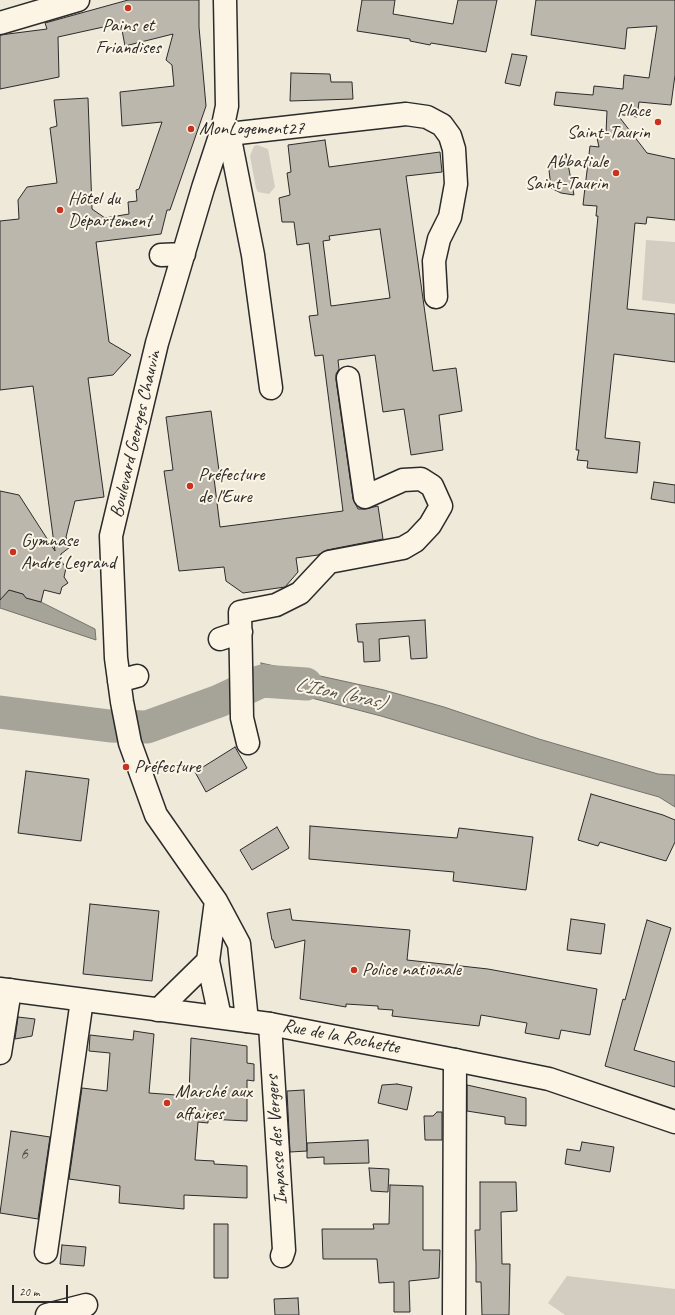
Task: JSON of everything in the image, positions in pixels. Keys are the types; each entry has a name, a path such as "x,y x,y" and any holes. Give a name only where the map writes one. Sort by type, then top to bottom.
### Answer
{"street":[{"path":"0,23 78,0"},
{"name":"Boulevard Georges Chauvin","path":"225,0 226,132 184,254 159,336 111,536 116,658 128,679 122,702 130,743 156,815 216,901 239,944 247,1021"},
{"path":"271,388 253,255 226,132 406,114 427,117 442,125 450,136 454,149 456,184 450,217 439,239 434,261 436,297"},
{"path":"161,255 184,254"},
{"path":"248,743 242,718 240,612 276,605 300,593 329,562 403,548 414,541 430,525 440,506 432,486 421,479 404,480 365,497 348,378"},
{"path":"220,639 241,632"},
{"path":"216,901 208,961 220,1017"},
{"path":"158,1010 208,961"},
{"path":"0,1053 5,989"},
{"name":"Rue de la Rochette","path":"5,989 270,1024 455,1060 549,1079 675,1122"},
{"path":"46,1252 82,1000"},
{"name":"Impasse des Vergers","path":"270,1024 284,1250 282,1256"},
{"path":"454,1315 455,1060"},
{"path":"46,1315 86,1306"}],"shaded area":[{"path":"257,145 268,149 275,187 269,194 258,192 256,188 250,156 254,146"},
{"path":"646,240 675,242 675,304 642,300"},
{"path":"567,1276 675,1289 675,1315 565,1315 548,1303"}],"water":[{"path":"9,590 23,594 26,598 41,602 95,629 96,640 0,608 0,596 3,597"},
{"path":"261,663 384,690 444,707 539,739 658,774 675,775 675,807 659,797 381,716 300,695 282,692 263,695"},
{"path":"219,692 220,713 164,732 150,740 144,713 175,709"},
{"path":"0,699 108,715 113,737 0,722"}],"building":[{"path":"128,0 199,0 199,27 206,106 170,210 167,210 161,234 96,242 109,342 131,355 113,375 88,378 104,497 75,501 66,537 70,547 61,554 60,559 66,568 64,577 68,583 62,587 60,594 44,590 41,602 26,598 23,594 9,590 0,600 0,491 19,495 55,551 33,386 0,390 0,221 19,219 18,200 27,187 57,183 50,128 57,126 54,100 88,98 92,209 105,218 129,214 128,202 137,201 136,190 139,189 162,122 122,126 120,92 174,86 172,65 166,60 173,34 125,46 122,30 118,31 117,24 58,37 59,77 0,89 0,35 47,29 45,23"},
{"path":"362,0 395,0 393,14 453,24 458,0 497,0 486,52 431,43 430,45 410,41 410,39 357,31"},
{"path":"536,0 675,0 675,75 671,105 639,102 637,117 617,114 647,153 675,159 675,220 647,217 646,224 635,223 627,309 675,314 675,362 614,354 605,438 640,442 637,473 587,468 588,461 577,460 579,450 576,450 598,216 596,216 597,206 583,205 590,146 599,147 597,138 606,133 607,111 554,105 556,92 593,95 594,86 623,89 624,75 649,78 657,26 627,28 625,49 531,35"},
{"path":"512,54 527,56 520,86 505,83"},
{"path":"291,73 330,74 331,82 352,82 353,99 290,101"},
{"path":"325,140 329,167 440,152 442,172 406,176 433,371 456,368 462,411 439,415 443,450 411,455 404,409 383,412 375,355 338,360 339,369 336,374 336,380 353,499 358,509 378,506 383,539 327,550 318,555 296,558 298,572 285,587 243,593 226,581 224,567 179,571 164,471 173,470 166,417 211,411 220,478 214,478 220,527 343,511 323,355 315,356 309,316 318,315 309,243 297,245 294,222 282,222 279,198 290,195 287,173 291,172 288,145","holes":["380,229 390,298 331,306 323,241 330,240 329,236"]},
{"path":"566,154 574,195 561,193 551,188 549,170 554,159"},
{"path":"654,482 675,485 675,503 651,499"},
{"path":"425,620 427,658 411,659 409,636 379,639 380,661 364,662 363,642 358,642 356,624"},
{"path":"235,747 247,768 206,792 195,772"},
{"path":"26,771 89,779 81,841 18,833"},
{"path":"591,794 663,815 675,820 675,842 666,861 600,842 598,846 578,840"},
{"path":"310,826 457,838 459,828 533,837 526,890 453,881 454,872 309,859"},
{"path":"277,827 289,848 252,870 240,850"},
{"path":"90,904 159,911 152,981 83,974"},
{"path":"290,909 292,920 410,930 407,960 488,969 597,989 590,1035 561,1030 559,1039 525,1033 527,1023 481,1015 479,1026 392,1016 393,1010 378,1009 378,1006 346,1004 346,1007 300,999 305,940 275,948 267,913"},
{"path":"571,919 605,924 601,954 567,950"},
{"path":"647,920 671,928 634,1050 675,1062 675,1087 605,1066 623,999 625,1000"},
{"path":"18,1017 35,1019 32,1036 15,1039"},
{"path":"134,1031 154,1034 149,1093 189,1096 191,1038 247,1046 247,1063 254,1064 254,1081 247,1080 247,1121 208,1119 208,1123 198,1122 195,1160 214,1161 214,1164 247,1166 247,1198 184,1195 184,1209 119,1203 120,1186 69,1179 82,1088 107,1091 110,1053 89,1051 90,1035 133,1040"},
{"path":"397,1084 412,1087 407,1110 378,1103 382,1085"},
{"path":"467,1085 526,1098 526,1126 505,1124 505,1117 467,1111"},
{"path":"304,1090 307,1151 290,1152 287,1091"},
{"path":"437,1112 442,1112 442,1140 425,1140 424,1116 433,1116"},
{"path":"11,1131 50,1137 38,1219 0,1213"},
{"path":"368,1140 369,1163 324,1164 324,1157 307,1158 307,1143"},
{"path":"582,1142 614,1147 610,1172 565,1164 567,1149 580,1151"},
{"path":"369,1168 389,1169 388,1192 371,1191"},
{"path":"480,1182 516,1182 517,1211 501,1212 502,1264 510,1264 509,1315 482,1315 481,1282 476,1282 475,1230 480,1230"},
{"path":"390,1185 423,1186 423,1250 440,1250 439,1278 409,1281 410,1312 394,1312 394,1282 379,1283 377,1259 323,1259 322,1229 374,1229 373,1224 389,1224"},
{"path":"214,1224 228,1224 228,1278 214,1278"},
{"path":"62,1245 86,1247 84,1266 60,1264"},
{"path":"298,1298 299,1315 275,1315 274,1299"}],"waterway":[{"name":"L'Iton (bras)","path":"0,712 110,726 147,727 219,701 262,681 306,684"}],"place":[{"name":"Pains et Friandises","path":"128,8"},
{"name":"Place Saint-Taurin","path":"658,122"},
{"name":"MonLogement27","path":"191,129"},
{"name":"Abbatiale Saint-Taurin","path":"616,173"},
{"name":"Hôtel du Département","path":"60,210"},
{"name":"Préfecture de l'Eure","path":"190,486"},
{"name":"Gymnase André Legrand","path":"13,552"},
{"name":"Préfecture","path":"126,767"},
{"name":"Police nationale","path":"354,970"},
{"name":"Marché aux affaires","path":"167,1103"}]}
